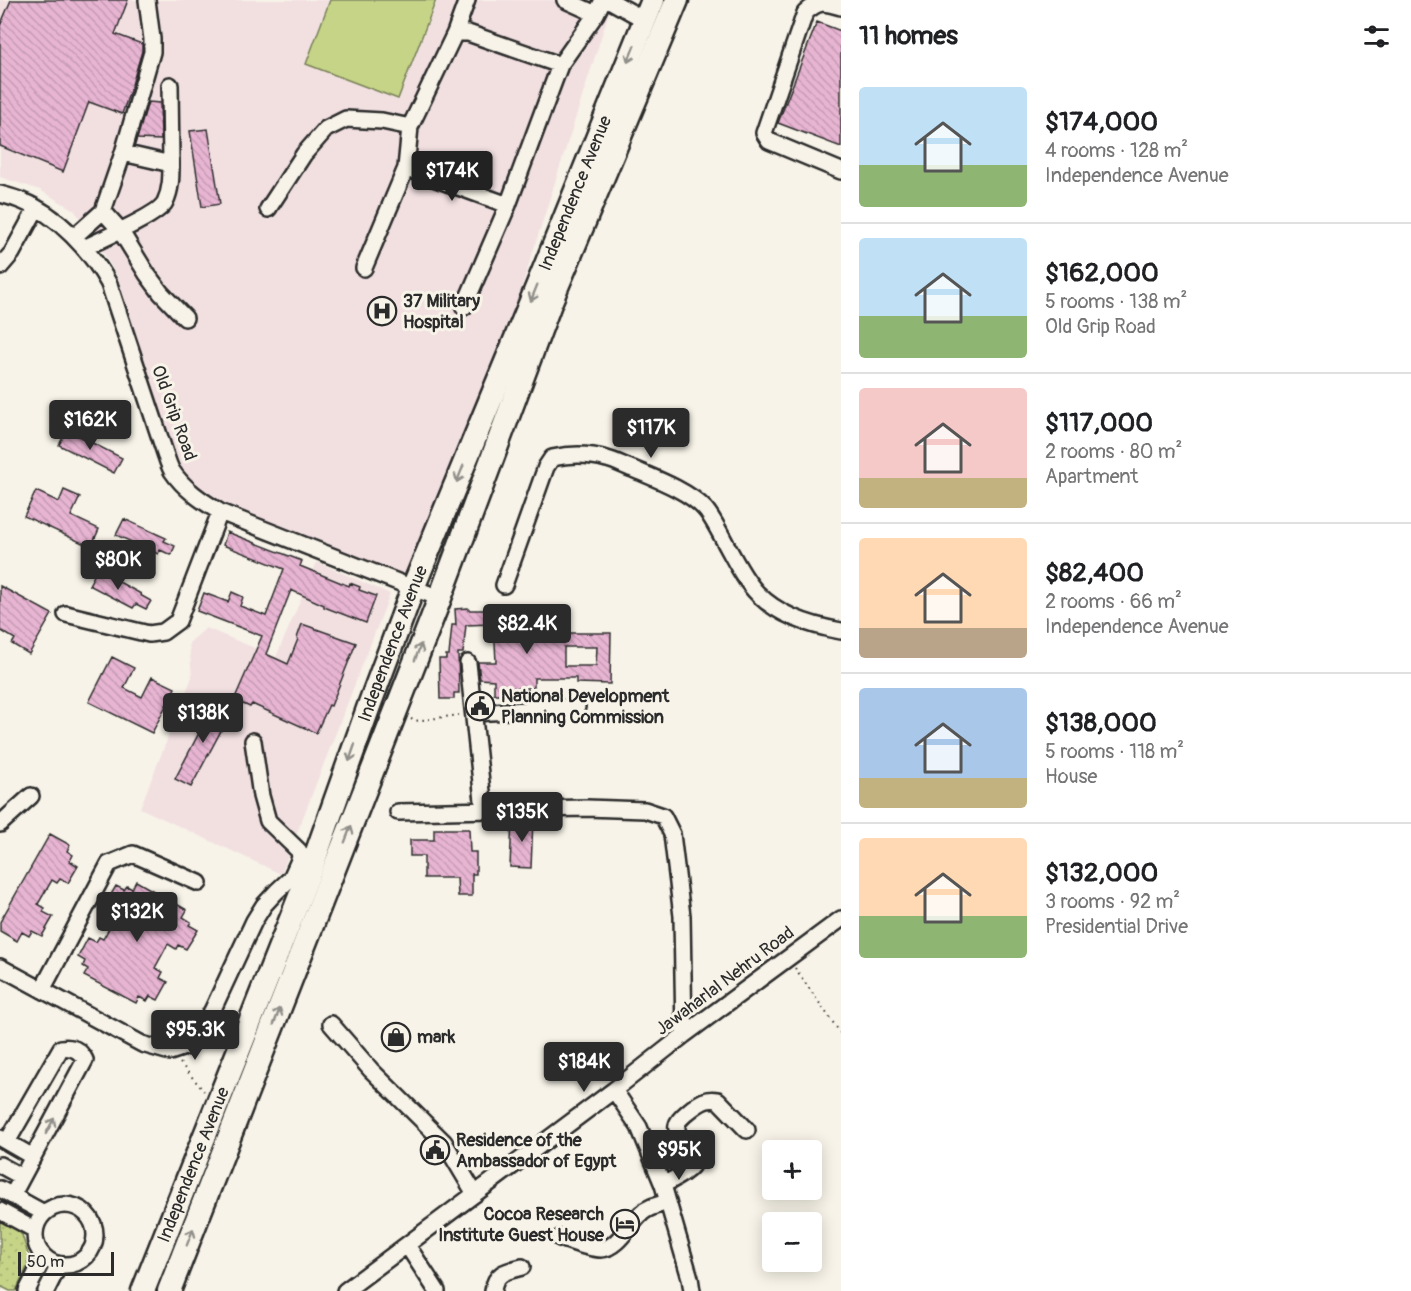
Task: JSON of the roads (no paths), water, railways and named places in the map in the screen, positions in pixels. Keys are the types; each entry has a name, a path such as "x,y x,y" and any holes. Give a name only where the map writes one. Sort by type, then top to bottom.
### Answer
{"highway":[{"name":"Independence Avenue","path":"169,1291 440,598 551,301 677,0"},
{"name":"Independence Avenue","path":"143,1291 312,866 413,588 649,10"}],"street":[{"path":"79,243 103,211 123,153 152,52 147,0"},
{"path":"364,268 406,168 410,127 455,33 467,0"},
{"path":"565,0 596,14"},
{"path":"464,307 508,205 560,65 596,14 603,0"},
{"path":"609,0 649,10"},
{"path":"841,7 824,2 814,5 805,13 764,133 769,141 841,171"},
{"path":"455,33 468,33 560,65"},
{"path":"79,243 120,230 145,218 164,204 170,189 170,85"},
{"path":"268,209 304,154 326,129 346,119 382,121 410,127"},
{"path":"123,153 171,164"},
{"path":"406,168 508,205"},
{"name":"Old Grip Road","path":"0,194 23,201 60,224 100,268 108,284 165,453 172,470 185,487 220,512 440,598"},
{"path":"0,267 12,253 36,209"},
{"path":"103,211 120,230 154,284 185,318"},
{"path":"504,585 546,467 552,458 564,455 585,455 609,459 690,497 705,509 742,574 759,595 773,607 793,617 820,627 841,630"},
{"path":"66,614 148,634 163,632 177,621 220,512"},
{"path":"468,663 484,810"},
{"path":"474,713 577,707"},
{"path":"253,741 261,796 268,821 299,851 300,858 291,878"},
{"path":"0,824 31,796"},
{"path":"398,812 586,808 645,810 663,816 672,834 682,916 684,1035"},
{"path":"42,990 109,864 134,854 199,883"},
{"path":"0,967 142,1044 170,1052 188,1046 198,1037 264,905 291,878 312,866"},
{"name":"Jawaharlal Nehru Road","path":"345,1291 841,919"},
{"path":"331,1024 371,1070 444,1142 475,1194"},
{"path":"33,1157 4,1140 61,1048 75,1049 85,1060 33,1157 22,1177 6,1193 44,1213"},
{"path":"614,1090 639,1128 663,1185 692,1291"},
{"path":"663,1185 691,1168 694,1162 693,1155 677,1132 676,1125 680,1118 703,1101 718,1100 747,1130"},
{"path":"0,1165 22,1177"},
{"path":"560,1238 599,1249 609,1248 642,1212 668,1202"},
{"path":"66,1205 78,1208 88,1216 95,1233 94,1245 87,1256 71,1265 59,1265 44,1257 36,1245 35,1230 36,1224 44,1213 54,1207 66,1205"},
{"path":"0,1211 35,1230"},
{"path":"407,1245 437,1291"},
{"path":"27,1291 44,1257"},
{"path":"46,1291 59,1265"},
{"path":"492,1291 494,1282 499,1276 508,1270 522,1266"}],"place":[{"name":"37 Military Hospital","path":"382,311"},
{"name":"National Development Planning Commission","path":"480,706"},
{"name":"mark","path":"396,1037"},
{"name":"Residence of the Ambassador of Egypt","path":"435,1150"},
{"name":"Cocoa Research Institute Guest House","path":"625,1224"}]}
